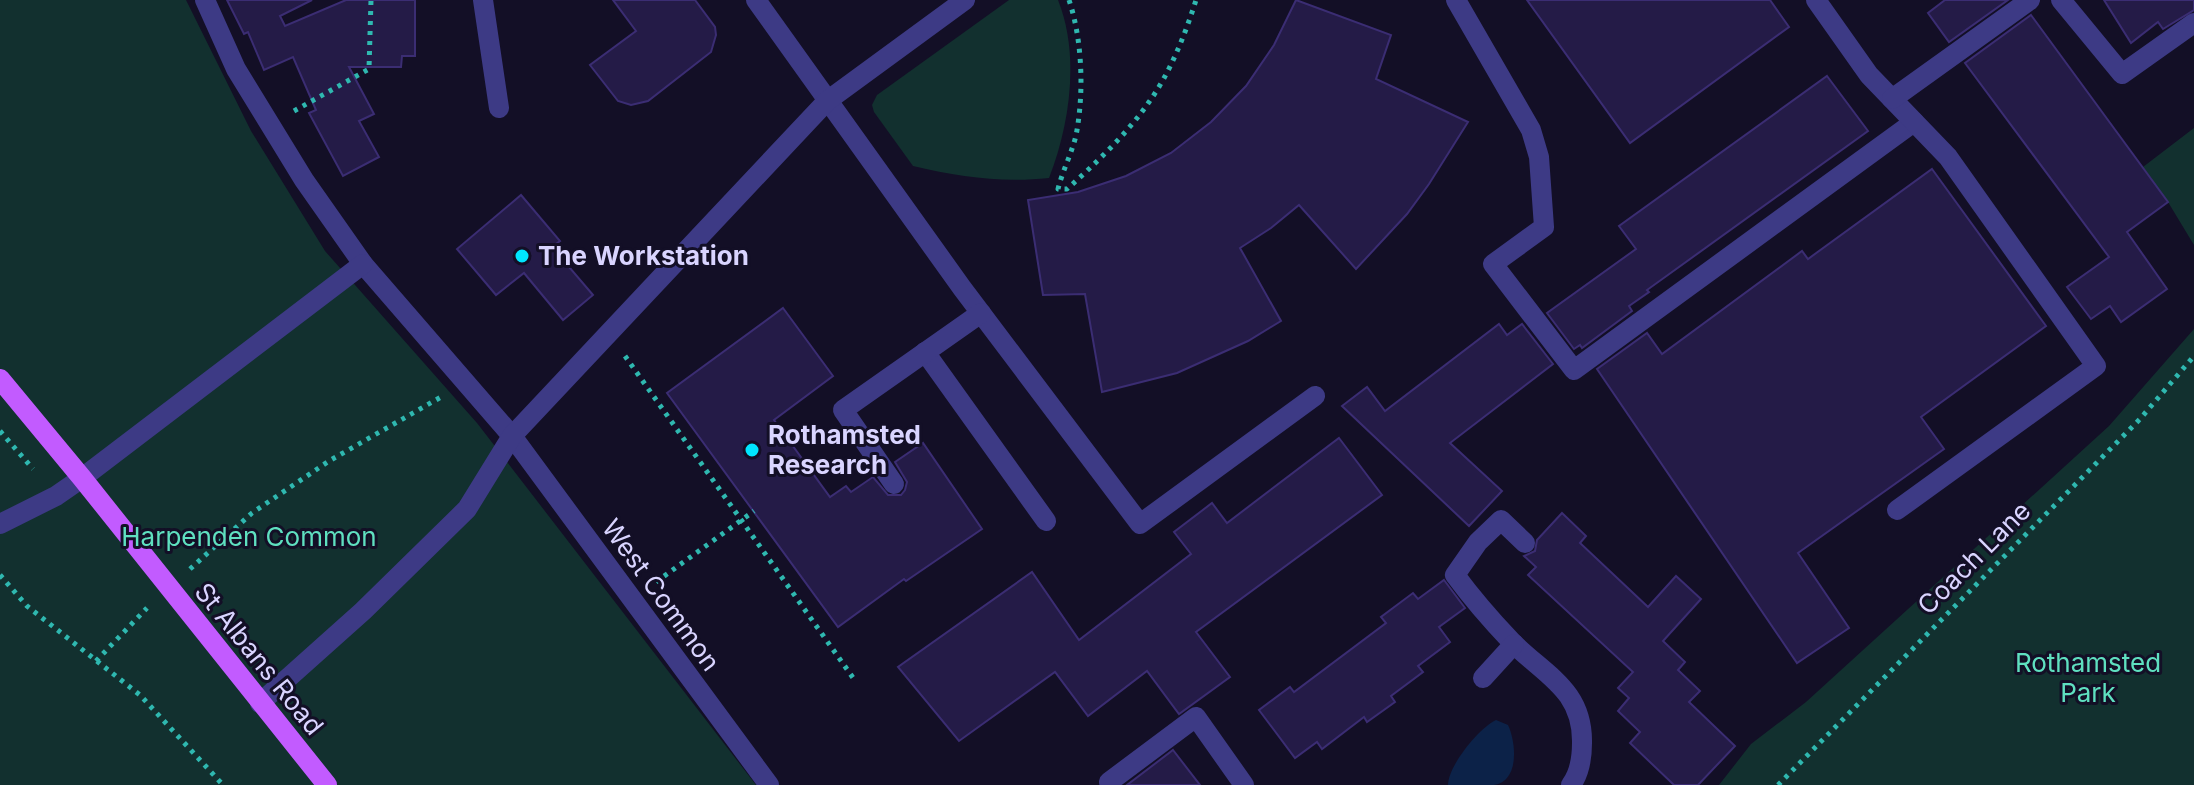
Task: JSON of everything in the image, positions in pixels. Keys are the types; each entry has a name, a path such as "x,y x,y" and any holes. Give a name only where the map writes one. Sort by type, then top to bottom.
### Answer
{"main road":[{"name":"St Albans Road","path":"0,379 327,785"}],"street":[{"name":"West Common","path":"205,0 236,69 304,180 363,264 512,436 769,785"},
{"path":"483,0 499,108"},
{"path":"756,0 981,313 1140,524 1315,396"},
{"path":"260,703 363,611 467,509 512,436 827,101 965,0"},
{"path":"1456,0 1531,130 1539,157 1544,227 1493,264 1574,370 1914,122"},
{"path":"1816,0 1869,75 1948,157 2096,366 1897,510"},
{"path":"1892,99 2030,0"},
{"path":"2061,0 2122,74 2194,23"},
{"path":"0,524 45,502 82,478 363,264"},
{"path":"894,484 843,410 981,313"},
{"path":"925,352 1046,521"},
{"path":"1525,543 1501,520 1478,542 1455,575 1473,600 1514,644 1551,674 1576,704 1583,731 1582,753 1571,785"},
{"path":"1483,678 1514,644"},
{"path":"1109,782 1196,717 1244,785"}],"path":[{"path":"270,125 369,69 371,0"},
{"path":"1069,0 1075,19 1080,74 1077,131 1058,189 1067,189 1097,162 1149,103 1174,57 1196,0"},
{"path":"609,334 856,682"},
{"name":"Coach Lane","path":"1778,785 2140,419 2194,356"},
{"path":"187,571 252,513 329,461 467,383"},
{"path":"632,599 754,511"},
{"path":"0,575 27,606 140,695 223,785"},
{"path":"96,661 147,608"}],"green space":[{"name":"Harpenden Common","path":"0,0 186,0 251,131 325,251 477,423 756,785 0,785"},
{"path":"1009,0 1058,0 1065,21 1070,89 1062,135 1049,178 981,178 913,166 874,112 872,105 877,95"},
{"path":"2194,128 2194,245 2143,167"},
{"name":"Rothamsted Park","path":"2194,329 2194,785 1719,785 1751,744 1806,702 2109,426"}],"water":[{"path":"1496,720 1508,725 1513,741 1514,760 1508,776 1494,785 1448,785 1453,768 1466,748"}],"building":[{"path":"227,0 312,0 280,16 285,26 346,0 415,0 415,56 402,56 401,67 349,67 374,114 359,121 379,157 343,176 309,113 316,110 293,57 264,70 248,32 244,34"},
{"path":"613,0 695,0 715,27 711,52 648,101 631,105 618,101 590,65 636,31"},
{"path":"1296,0 1391,35 1376,79 1468,122 1407,214 1356,269 1299,205 1240,248 1281,321 1248,341 1177,373 1102,392 1085,294 1043,295 1028,200 1078,192 1126,176 1171,153 1211,122 1246,86 1274,45"},
{"path":"1527,0 1770,0 1789,27 1630,143"},
{"path":"1945,0 2008,0 1949,42 1928,13"},
{"path":"2104,0 2194,0 2194,10 2163,29 2158,22 2131,43"},
{"path":"2031,15 2168,202 2127,232 2167,289 2121,322 2110,306 2091,319 2067,287 2109,257 1965,63"},
{"path":"1827,76 1868,131 1647,290 1649,292 1629,306 1632,311 1582,348 1580,345 1574,349 1547,313 1636,249 1619,226"},
{"path":"1932,169 2046,326 1921,417 1944,449 1798,553 1849,628 1797,663 1597,369 1647,333 1662,354 1802,251 1808,259"},
{"path":"521,195 560,241 552,247 593,295 563,320 524,273 496,295 457,249"},
{"name":"Rothamsted Research","path":"783,308 833,376 774,420 830,497 846,486 851,492 873,477 888,495 901,495 907,482 895,462 923,443 982,529 906,581 904,579 838,627 667,393"},
{"path":"1499,324 1507,335 1522,324 1553,364 1450,443 1502,491 1469,526 1342,406 1367,387 1385,411"},
{"path":"1339,438 1382,495 1196,632 1230,677 1179,714 1147,671 1088,716 1055,672 959,741 898,667 1032,572 1079,640 1191,554 1174,532 1212,503 1227,523"},
{"path":"1562,513 1586,536 1580,543 1648,607 1676,576 1701,599 1663,641 1685,662 1678,670 1700,691 1689,702 1735,746 1698,785 1674,785 1630,743 1640,732 1618,711 1629,698 1618,688 1633,672 1528,575 1536,567 1524,556 1535,551 1537,540"},
{"path":"1444,580 1465,608 1439,627 1450,642 1418,666 1423,672 1391,696 1395,702 1367,722 1364,717 1322,749 1317,742 1295,758 1259,710 1290,687 1294,692 1386,623 1381,617 1413,593 1418,599"},
{"path":"1173,750 1200,785 1127,785"}],"place":[{"name":"The Workstation","path":"522,256"},
{"name":"Rothamsted Research","path":"752,450"}]}
